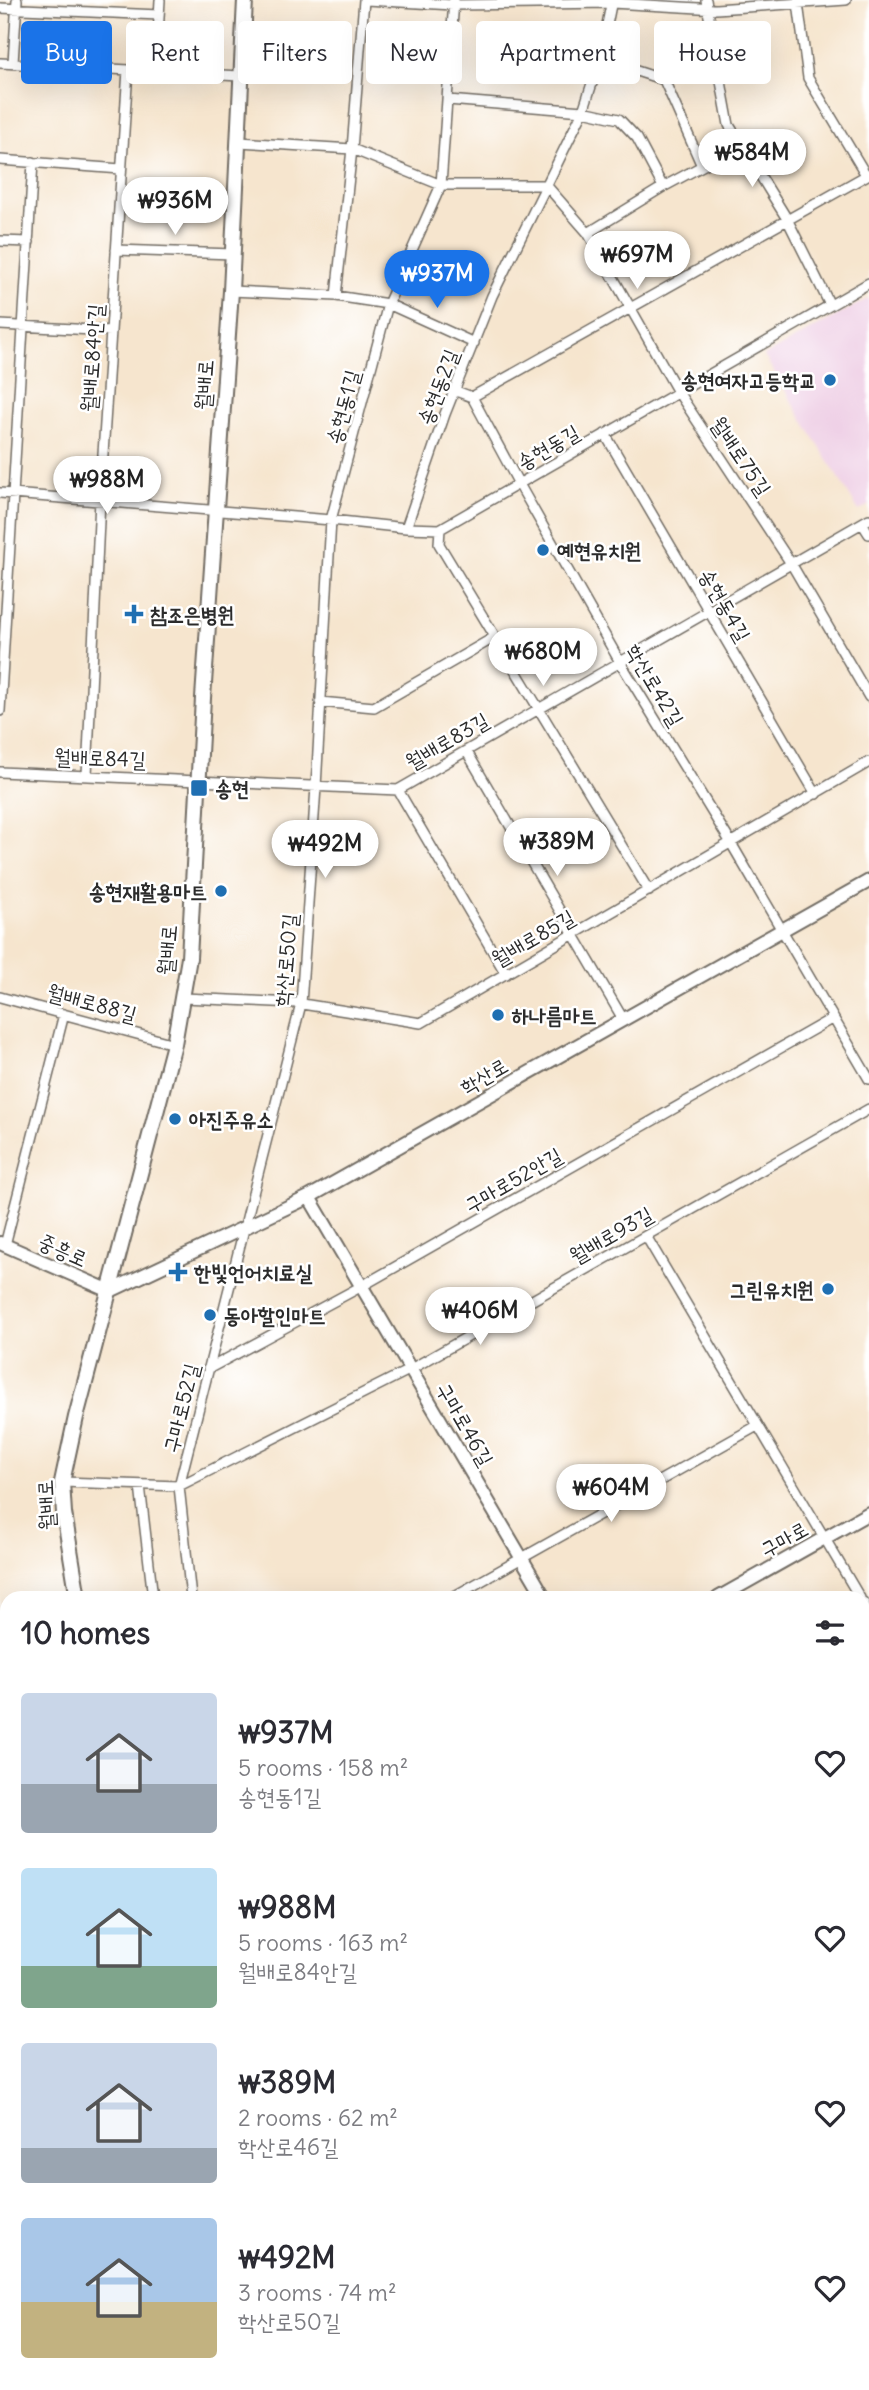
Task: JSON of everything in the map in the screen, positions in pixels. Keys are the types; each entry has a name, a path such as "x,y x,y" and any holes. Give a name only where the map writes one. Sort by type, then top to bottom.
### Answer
{"main road":[{"name":"월배로","path":"244,21 245,0"},
{"name":"월배로","path":"77,1591 64,1513 62,1482 76,1417 174,1044 189,958 231,291 240,84"},
{"name":"학산로","path":"110,1292 309,1197 869,881"},
{"name":"구마로46길","path":"309,1197 541,1591"},
{"name":"중흥로","path":"2,1244 110,1292"},
{"name":"구마로","path":"730,1591 869,1513"}],"street":[{"path":"159,21 160,0"},
{"path":"336,296 365,0 708,4 845,0"},
{"name":"송현동2길","path":"608,21 612,2"},
{"name":"송현동1길","path":"331,520 388,304 441,185 453,3"},
{"path":"456,391 472,397 868,174 808,78 798,3"},
{"path":"0,8 16,4 159,15"},
{"path":"13,63 16,4"},
{"path":"708,4 729,124 787,219 830,305"},
{"path":"0,62 126,70"},
{"path":"640,72 664,80 702,166"},
{"name":"월배로84안길","path":"87,775 100,500 127,84"},
{"name":"송현동2길","path":"406,528 445,414 492,296 583,111 592,84"},
{"path":"448,100 583,111 619,119 637,138 663,187"},
{"path":"239,142 352,149 441,185 546,185"},
{"path":"588,233 663,187 743,144"},
{"path":"0,160 121,169"},
{"path":"0,711 33,162"},
{"name":"월배로75길","path":"546,185 588,233 678,392 792,565 869,697"},
{"path":"0,241 29,242"},
{"path":"116,250 233,254"},
{"name":"송현동길","path":"440,529 869,283"},
{"path":"231,291 336,296 388,304 474,343"},
{"path":"0,325 111,331"},
{"name":"학산로42길","path":"472,397 620,662 731,843 869,1079"},
{"name":"송현동4길","path":"606,434 816,794"},
{"path":"0,493 440,529 439,544 649,891"},
{"name":"학산로50길","path":"244,1229 301,1004 331,520"},
{"path":"866,521 869,534"},
{"name":"월배로83길","path":"199,780 398,790 866,521"},
{"path":"320,702 374,706 495,637"},
{"path":"467,752 623,1019"},
{"name":"월배로85길","path":"183,998 301,1004 421,1023 869,762"},
{"name":"월배로84길","path":"0,772 199,780"},
{"path":"398,790 506,974"},
{"name":"월배로88길","path":"0,997 174,1044"},
{"path":"2,1244 64,1014"},
{"name":"구마로52안길","path":"208,1369 362,1286 833,1017"},
{"name":"월배로93길","path":"62,1482 179,1486 411,1369 869,1109"},
{"name":"구마로52길","path":"190,1591 179,1486 244,1229"},
{"path":"646,1236 857,1591"},
{"path":"463,1591 757,1426"},
{"path":"140,1486 152,1591"}],"shaded area":[{"path":"869,298 869,505 859,511 764,356"}],"place":[{"name":"송현여자고등학교","path":"830,380"},
{"name":"예현유치원","path":"543,550"},
{"name":"참조은병원","path":"134,614"},
{"name":"송현","path":"199,788"},
{"name":"송현재활용마트","path":"221,891"},
{"name":"하나름마트","path":"498,1015"},
{"name":"아진주유소","path":"175,1119"},
{"name":"한빛언어치료실","path":"178,1272"},
{"name":"그린유치원","path":"828,1289"},
{"name":"동아할인마트","path":"210,1315"}]}
